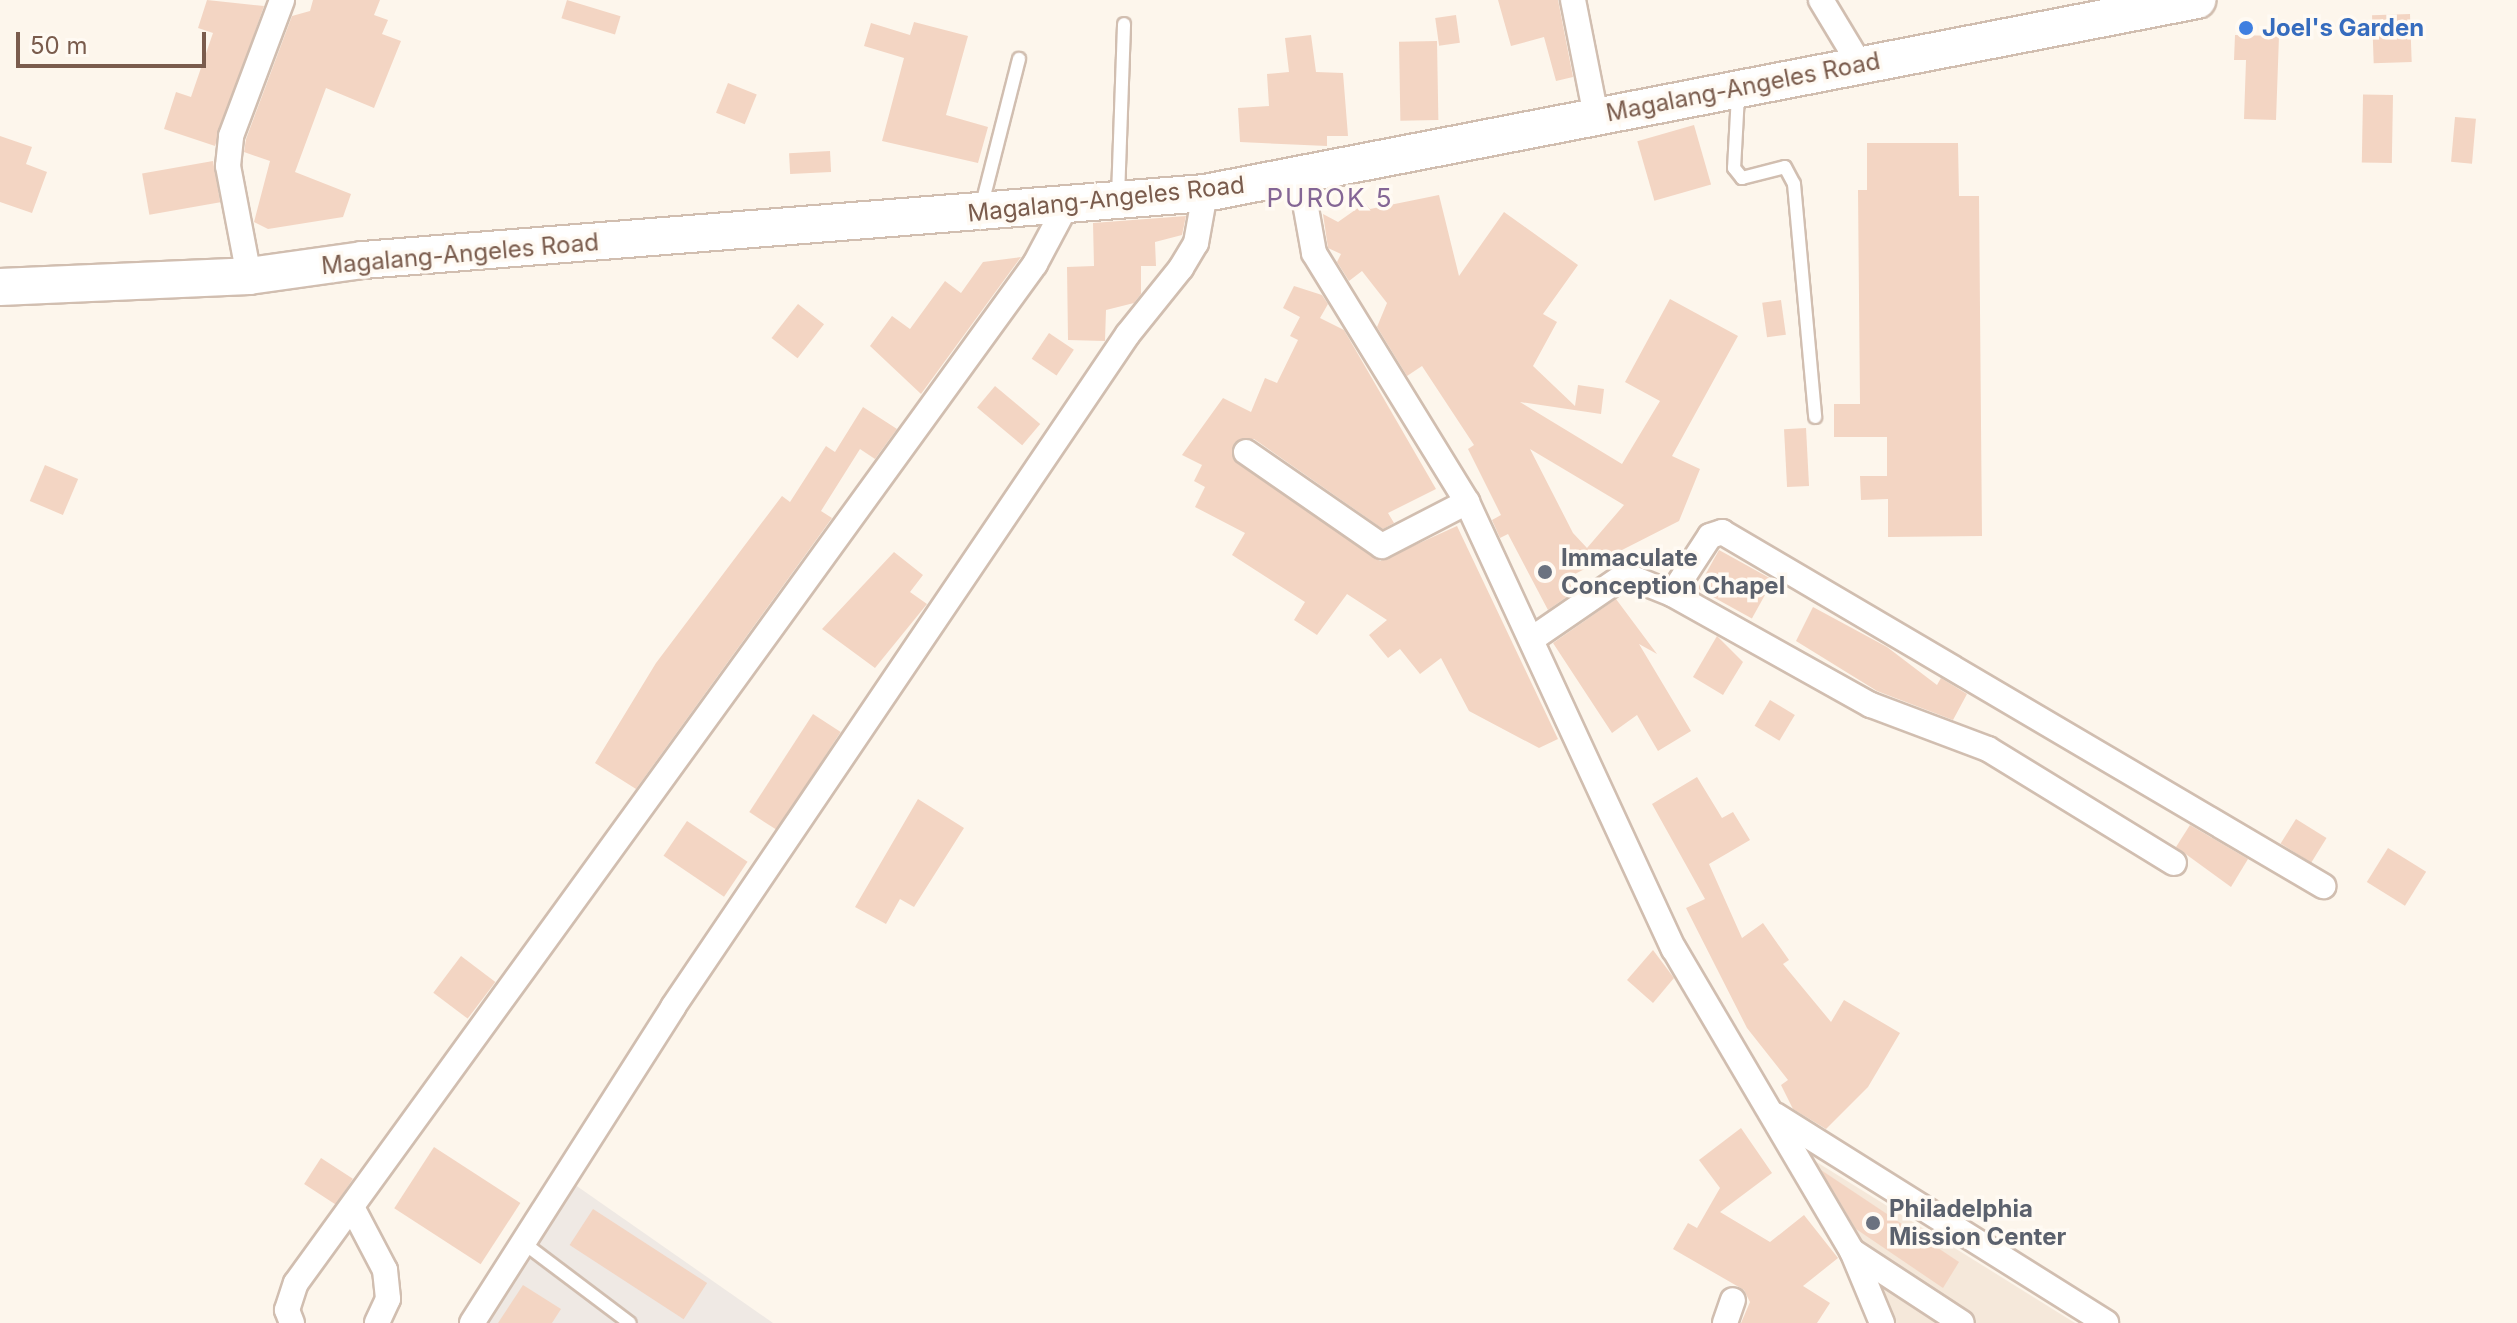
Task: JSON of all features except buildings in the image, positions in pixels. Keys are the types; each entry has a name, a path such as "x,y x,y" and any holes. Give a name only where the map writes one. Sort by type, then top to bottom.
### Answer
{"main road":[{"name":"Magalang-Angeles Road","path":"0,287 249,276 363,260 1205,193 1859,63 2197,0"}],"street":[{"path":"249,276 228,166 231,136 282,0"},
{"path":"1573,0 1596,116"},
{"path":"1821,0 1859,63"},
{"path":"1300,175 1314,253 1467,502 1674,949 1852,1251 1882,1323"},
{"path":"472,1323 521,1241 1128,334 1181,268 1196,243 1205,193"},
{"path":"292,1323 287,1310 296,1283 353,1209 1035,264 1067,204"},
{"path":"1246,452 1382,546 1467,502"},
{"path":"1672,594 1710,536 1722,532 2323,886"},
{"path":"1532,639 1625,575 1672,594 1871,705 1988,749 2174,863"},
{"path":"1770,1112 2106,1323"},
{"path":"353,1209 385,1270 388,1299 377,1323"},
{"path":"1852,1251 1962,1323"},
{"path":"1725,1323 1733,1300"}],"lane":[{"path":"1117,202 1124,24"},
{"path":"981,211 1019,59"},
{"path":"1738,88 1734,168 1742,178 1785,167 1794,184 1815,417"},
{"path":"521,1241 630,1323"}],"shaded area":[{"path":"1815,1161 2075,1323 1885,1323 1808,1173"},
{"path":"571,1182 773,1323 479,1323"}],"place":[{"name":"Joel's Garden","path":"2246,28"},
{"name":"Immaculate Conception Chapel","path":"1545,572"},
{"name":"Philadelphia Mission Center","path":"1873,1223"}],"district":[{"name":"PUROK 5","path":"1330,198"}]}
